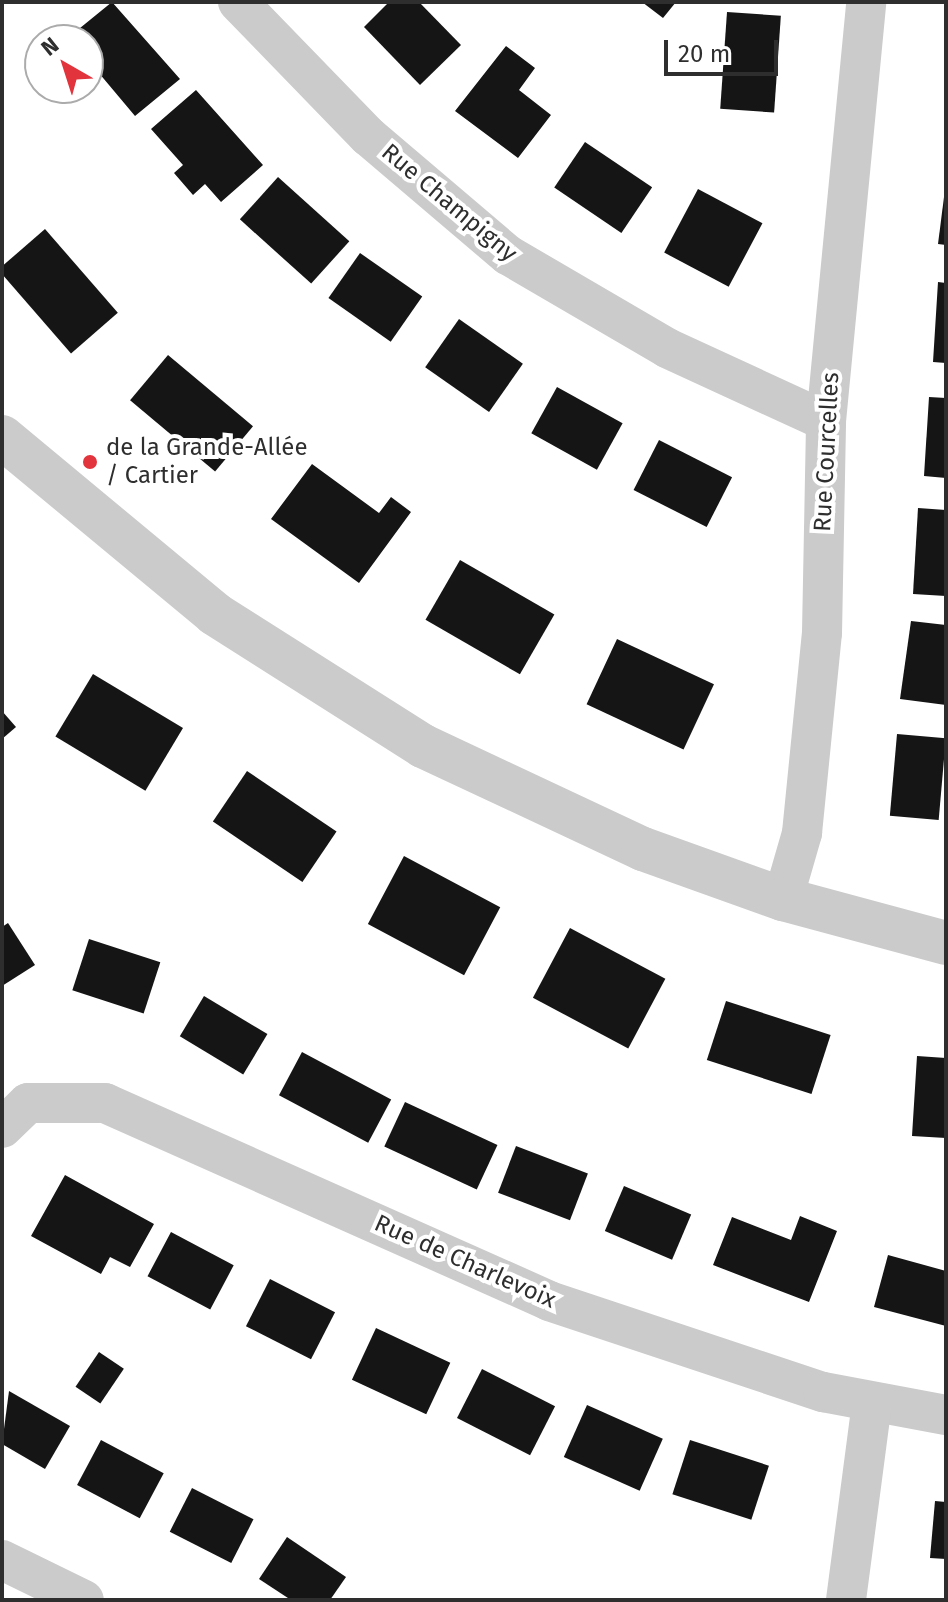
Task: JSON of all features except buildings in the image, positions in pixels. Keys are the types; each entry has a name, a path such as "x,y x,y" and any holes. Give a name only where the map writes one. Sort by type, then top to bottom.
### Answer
{"street":[{"name":"Rue Champigny","path":"238,2 368,136 508,255 667,348 826,421"},
{"name":"Rue Courcelles","path":"783,899 802,833 822,633 826,421 866,2"},
{"path":"8,455 225,622 389,727 593,830 783,899 946,943"},
{"name":"Rue de Charlevoix","path":"2,1128 28,1103 105,1103 549,1301 872,1403 946,1415"},
{"path":"846,1600 872,1403"},
{"path":"2,1560 84,1600"}],"place":[{"name":"de la Grande-Allée / Cartier","path":"90,462"}]}
